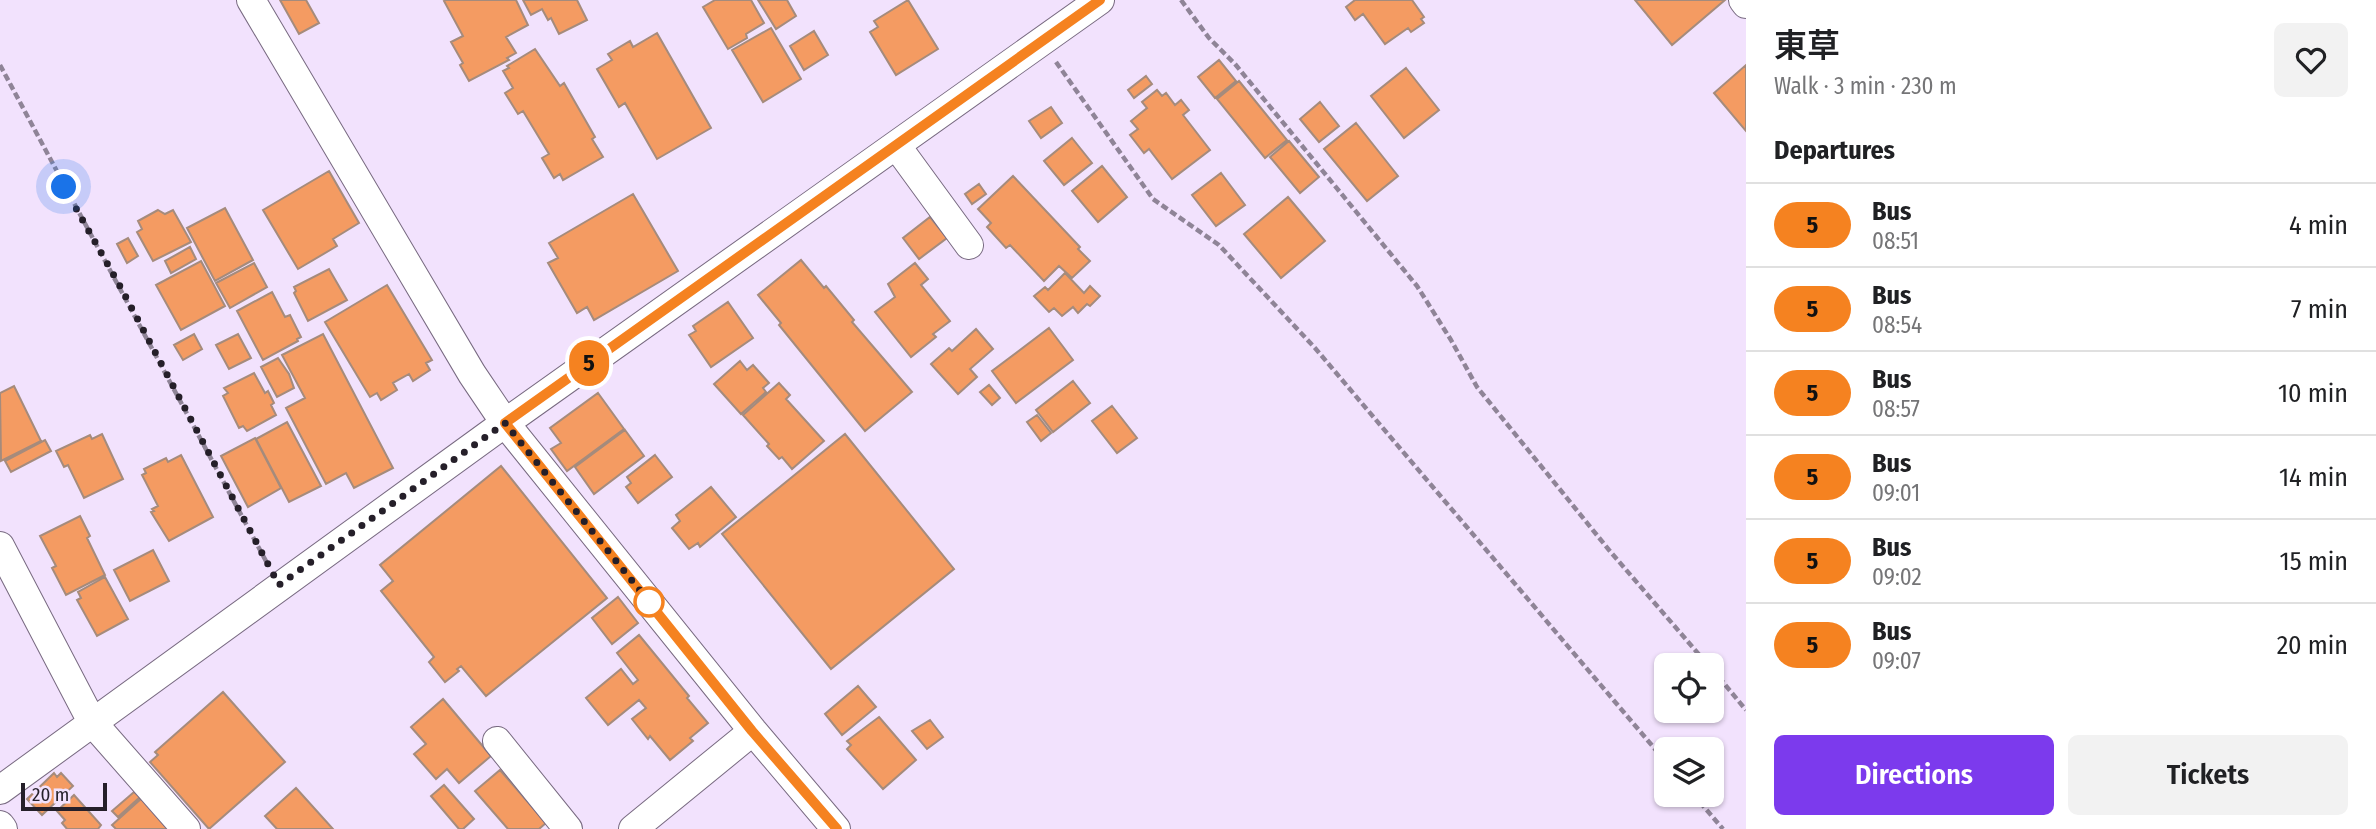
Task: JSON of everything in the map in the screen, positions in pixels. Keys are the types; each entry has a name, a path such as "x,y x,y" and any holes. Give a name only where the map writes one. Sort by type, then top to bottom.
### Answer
{"street":[{"path":"251,0 472,374 505,423 752,731 836,829"},
{"path":"0,790 279,585 1100,0"},
{"path":"896,145 969,245"},
{"path":"0,546 92,722 186,829"},
{"path":"633,829 752,731"},
{"path":"497,741 568,829"}],"path":[{"path":"1181,0 1209,38 1235,64 1417,286 1477,387 1609,550 1698,653"},
{"path":"1042,42 1153,199 1219,245 1315,348 1654,748"},
{"path":"0,65 279,585"},
{"path":"1724,683 1746,709"},
{"path":"1704,807 1723,829"}],"building":[{"path":"280,0 306,0 319,23 299,34"},
{"path":"516,0 528,25 506,37 516,53 507,58 509,60 469,81 451,42 463,36 444,1"},
{"path":"523,0 577,0 587,20 559,34 551,18 548,20 542,9 531,15"},
{"path":"715,0 751,0 764,23 746,34 747,38 728,49 703,7"},
{"path":"758,0 787,0 796,16 776,29"},
{"path":"908,0 938,49 896,75 870,32 878,27 874,21"},
{"path":"1355,0 1412,0 1424,17 1421,19 1424,23 1411,32 1408,28 1385,44 1363,14 1355,20 1346,7"},
{"path":"1635,0 1725,0 1672,45"},
{"path":"771,28 801,79 763,102 732,50"},
{"path":"814,31 828,55 804,70 790,46"},
{"path":"657,33 711,128 657,159 625,103 619,107 597,69 612,60 608,54 630,41 633,47"},
{"path":"535,49 560,86 564,83 595,137 592,139 603,157 563,180 560,174 554,178 542,158 549,154 523,111 518,114 505,93 513,88 503,71"},
{"path":"1219,60 1236,81 1215,98 1198,77"},
{"path":"1746,65 1746,131 1714,93"},
{"path":"1406,68 1439,110 1404,138 1371,96"},
{"path":"1146,76 1152,84 1134,98 1128,90"},
{"path":"1239,81 1287,140 1265,158 1217,99"},
{"path":"1157,90 1162,96 1166,93 1175,105 1181,100 1189,110 1183,115 1210,150 1172,179 1149,149 1144,153 1130,135 1138,129 1131,121 1147,108 1142,102"},
{"path":"1320,102 1339,126 1319,142 1300,119"},
{"path":"1051,107 1062,123 1041,138 1029,121"},
{"path":"1356,123 1398,176 1367,201 1324,149"},
{"path":"1072,138 1092,163 1064,185 1044,161"},
{"path":"1289,141 1319,177 1300,193 1270,157"},
{"path":"1102,166 1127,197 1098,222 1072,191"},
{"path":"329,171 359,223 333,239 337,246 298,269 263,210"},
{"path":"1221,173 1245,205 1216,226 1192,195"},
{"path":"1013,176 1090,261 1072,278 1059,266 1044,281 1010,245 1006,248 987,227 991,223 978,209"},
{"path":"979,184 986,194 972,204 965,194"},
{"path":"633,194 678,271 594,320 587,307 577,313 548,263 558,258 549,243"},
{"path":"1288,197 1325,241 1281,278 1244,234"},
{"path":"225,208 253,260 215,281 187,228"},
{"path":"158,210 165,214 173,210 191,242 153,261 137,232 142,229 138,221"},
{"path":"930,217 947,238 919,259 903,238"},
{"path":"128,238 138,256 127,263 117,244"},
{"path":"190,247 196,259 171,273 165,261"},
{"path":"801,260 824,288 826,286 854,320 852,322 912,392 865,431 758,295"},
{"path":"201,261 225,306 181,330 156,285"},
{"path":"254,263 267,287 230,308 216,283"},
{"path":"915,263 928,279 921,285 950,321 933,334 936,337 911,357 875,312 895,297 888,284"},
{"path":"329,269 347,300 308,321 294,293 294,287"},
{"path":"1065,273 1084,293 1090,286 1100,296 1078,313 1073,307 1062,316 1054,308 1049,312 1034,296 1045,287 1048,290"},
{"path":"387,285 432,360 426,363 430,370 413,381 409,374 393,383 397,390 381,400 377,393 370,397 325,322"},
{"path":"272,292 285,317 290,315 301,337 263,360 237,311"},
{"path":"728,302 753,338 711,367 689,335 696,331 693,326"},
{"path":"1049,328 1073,360 1016,403 992,371"},
{"path":"976,329 993,349 970,369 977,377 958,394 931,364 949,348 952,351"},
{"path":"194,334 202,349 183,360 174,345"},
{"path":"238,334 251,358 229,369 216,345"},
{"path":"323,334 393,468 354,488 346,473 326,484 286,408 305,398 282,355"},
{"path":"278,358 289,374 294,388 277,397 261,367"},
{"path":"740,361 747,370 753,365 769,383 763,388 766,392 741,414 714,384"},
{"path":"254,373 265,393 268,391 276,415 247,431 243,426 239,428 223,396 228,393 224,388"},
{"path":"1073,381 1090,403 1053,432 1036,410"},
{"path":"779,383 790,395 786,399 824,441 792,469 767,446 769,444 743,415"},
{"path":"989,385 1000,398 992,405 980,392"},
{"path":"14,386 41,441 1,461 0,393"},
{"path":"598,393 624,429 567,471 551,449 561,443 550,428"},
{"path":"1112,406 1137,438 1117,453 1092,421"},
{"path":"1037,415 1051,433 1041,441 1027,422"},
{"path":"287,422 321,486 289,502 256,439"},
{"path":"625,430 644,456 594,494 575,467"},
{"path":"102,434 123,479 84,498 68,465 64,467 56,451 90,435 92,439"},
{"path":"845,434 954,569 831,669 722,534"},
{"path":"255,438 281,488 248,507 221,456"},
{"path":"45,440 51,451 11,472 5,461"},
{"path":"181,455 213,517 169,541 151,512 158,506 142,475 146,473 144,469 166,458 168,462"},
{"path":"655,455 672,477 638,503 626,487 631,483 627,477"},
{"path":"501,466 607,598 486,696 461,666 457,669 459,671 445,682 429,662 434,657 381,591 393,581 380,565"},
{"path":"711,487 736,517 700,547 698,543 689,549 672,528 680,521 676,515"},
{"path":"80,516 90,536 87,538 105,575 66,595 52,568 56,566 40,536"},
{"path":"153,550 169,581 130,601 114,570"},
{"path":"105,577 128,619 97,636 77,600 81,598 78,592"},
{"path":"618,597 638,623 612,644 592,618"},
{"path":"639,635 708,723 690,738 693,741 670,760 632,719 646,708 639,700 608,725 586,698 621,669 633,684 638,680 617,653"},
{"path":"858,686 876,707 842,735 825,714"},
{"path":"223,692 285,762 209,829 150,762 158,755 155,752"},
{"path":"443,699 491,756 459,783 447,769 436,779 414,754 426,744 411,727"},
{"path":"879,717 916,760 883,789 847,749 851,745 847,741"},
{"path":"930,720 943,737 927,749 912,731"},
{"path":"500,770 546,823 539,829 508,829 475,791"},
{"path":"54,773 57,777 61,773 73,786 42,815 27,799"},
{"path":"444,785 474,819 463,829 459,829 431,796"},
{"path":"296,788 333,829 277,829 265,816"},
{"path":"134,792 140,797 118,817 112,811"},
{"path":"74,795 101,825 98,829 67,829 62,823 65,820 57,811"},
{"path":"142,798 170,829 116,829 112,825"}],"bus line":[{"name":"5","path":"837,829 752,731 505,423 1100,0"}],"route":[{"path":"64,187 121,288 279,585 505,423 654,608 649,602"}]}
